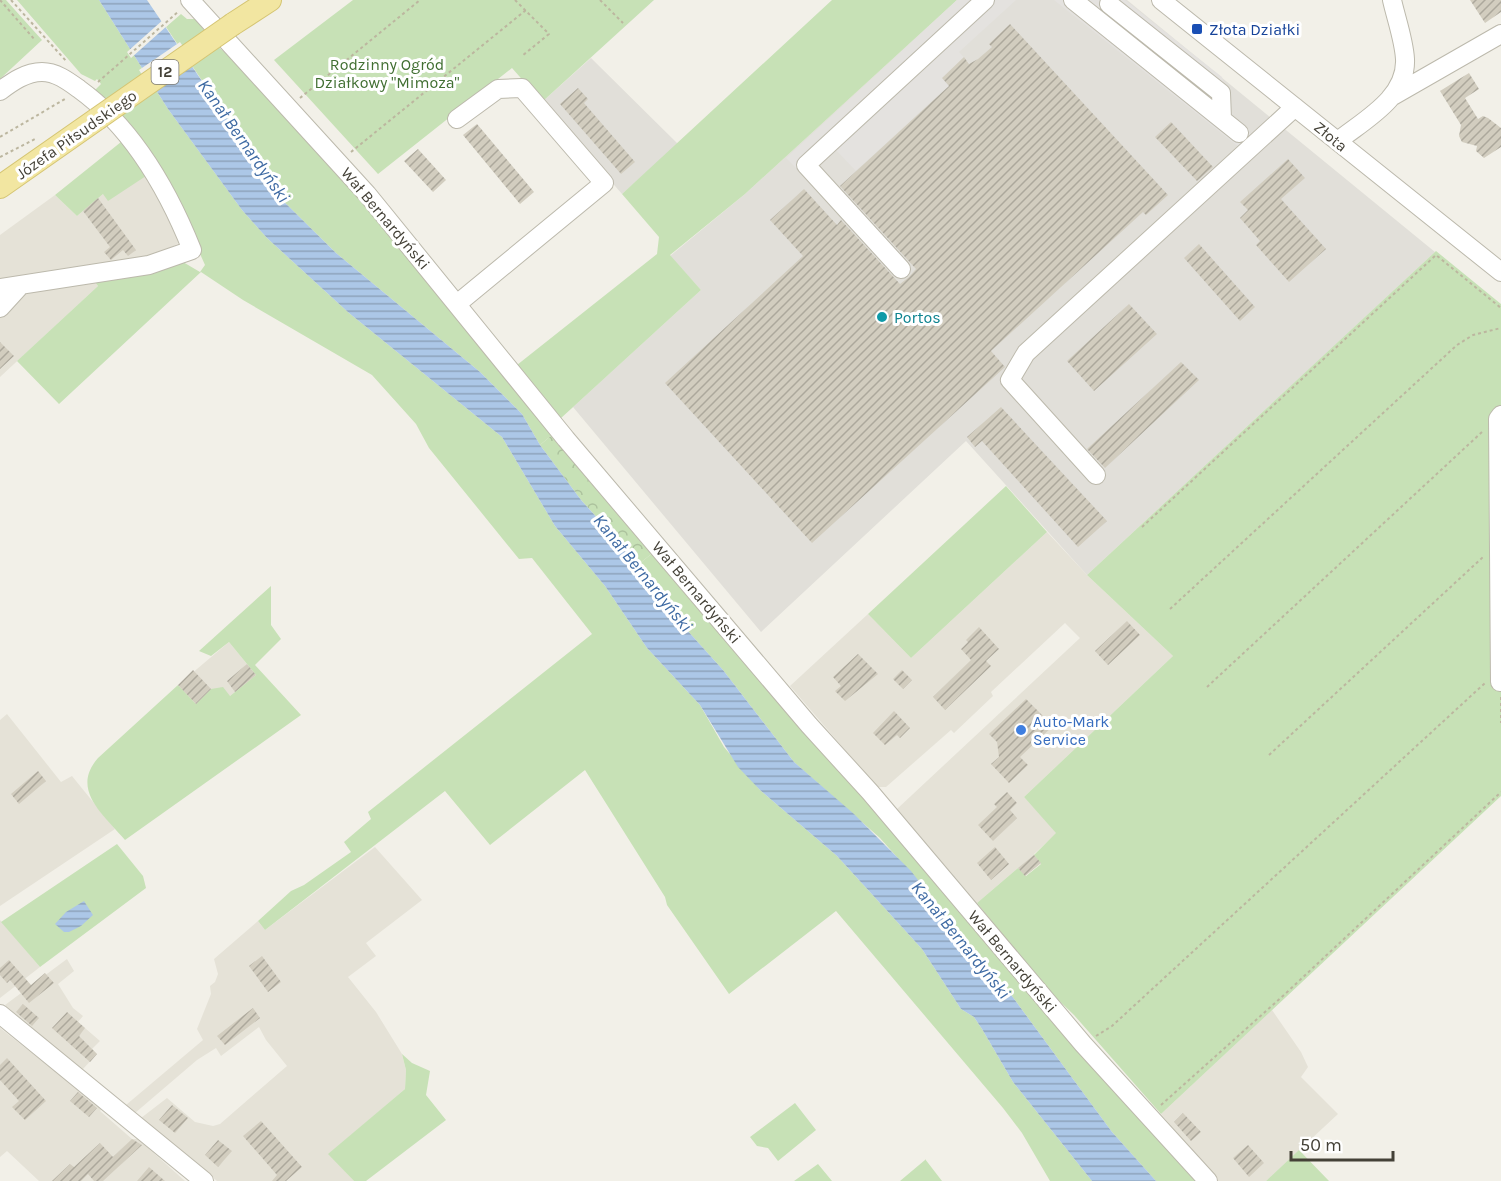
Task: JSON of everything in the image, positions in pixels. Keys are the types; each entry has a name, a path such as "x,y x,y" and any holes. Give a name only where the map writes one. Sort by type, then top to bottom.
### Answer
{"main road":[{"name":"Józefa Piłsudskiego","path":"0,188 270,0"}],"street":[{"path":"901,269 806,165 985,0"},
{"path":"1073,0 1239,133"},
{"name":"Złota","path":"1161,0 1501,272"},
{"path":"1392,0 1405,59 1400,85 1392,97"},
{"path":"1109,1 1221,93 1222,119"},
{"name":"Wał Bernardyński","path":"184,6 289,108 339,162 458,304 566,439 1083,1044 1208,1181"},
{"path":"1338,141 1392,97 1501,34"},
{"path":"0,91 23,77 42,72 59,76 100,106 140,152 176,211 192,250 149,265 0,288"},
{"path":"457,119 498,89 522,88 604,183 458,304"},
{"path":"1096,475 1011,380 1026,353 1295,107"},
{"path":"0,308 21,285"},
{"path":"1500,417 1500,676"},
{"path":"0,1014 204,1181"}],"path":[{"path":"0,0 35,40"},
{"path":"11,0 68,63"},
{"path":"289,108 420,0"},
{"path":"515,0 549,34 522,56"},
{"path":"600,0 623,23"},
{"path":"99,81 184,6"},
{"path":"339,162 526,10"},
{"path":"0,137 72,95 82,92"},
{"path":"1142,528 1436,255 1501,308"},
{"path":"1170,609 1457,345 1473,335 1501,328"},
{"path":"1207,687 1500,417"},
{"path":"1269,755 1500,541"},
{"path":"1083,1044 1112,1026 1500,676"},
{"path":"1500,676 1501,723"},
{"path":"1149,1115 1285,994 1501,792"}],"shaded area":[{"path":"957,0 1127,0 1435,252 1087,575 966,441 761,632 573,407 701,290 670,256 745,194"},
{"path":"957,0 1016,0 959,52 971,65 856,171 834,148 804,176 786,158"},
{"path":"1054,0 1125,0 1222,77 1233,116 1253,136 1240,148"},
{"path":"591,58 678,144 622,194 542,102"},
{"path":"149,174 173,219 179,243 150,258 0,281 0,235 55,195 77,216 103,194"},
{"path":"83,282 95,282 98,286 0,377 0,314 21,295"},
{"path":"1047,532 1087,575 1173,656 1024,797 1057,833 1034,854 1041,863 1025,876 1018,868 977,903 897,809 1080,638 1065,623 991,692 993,696 954,733 951,730 886,787 877,787 790,686 868,614 911,658"},
{"path":"229,642 256,675 230,696 196,704 178,685"},
{"path":"7,714 61,782 72,776 115,829 0,906 0,720"},
{"path":"375,847 422,900 366,943 376,956 348,977 376,1012 402,1054 406,1070 405,1089 329,1154 354,1181 217,1181 141,1118 167,1098 195,1122 213,1126 220,1124 287,1066 266,1040 259,1027 221,1056 216,1048 197,1060 135,1113 126,1105 203,1040 197,1029 211,994 210,986 215,982 218,974 214,959 258,921 265,930"},
{"path":"0,920 40,967 0,998"},
{"path":"67,959 74,971 58,984 73,1008 83,1016 78,1022 100,1041 92,1049 97,1054 82,1070 5,1005"},
{"path":"1272,1010 1301,1052 1308,1067 1301,1077 1338,1114 1266,1181 1218,1181 1161,1114"},
{"path":"0,1028 102,1108 100,1111 132,1139 138,1139 185,1181 39,1181 7,1151 0,1157"}],"green space":[{"path":"0,0 6,0 42,40 0,79"},
{"path":"17,0 99,0 168,109 242,210 267,238 349,313 502,437 555,526 605,586 647,648 700,705 724,747 760,790 837,856 922,949 961,1009 974,1017 1013,1082 1092,1181 1050,1181 1022,1133 1003,1108 836,911 729,994 667,905 665,897 585,770 490,845 445,791 265,930 258,921 291,891 304,885 351,852 344,842 371,819 368,812 592,634 532,558 519,559 429,448 416,424 372,375 243,300 201,272 59,404 17,361 98,286 95,282 183,262 200,272 205,265 181,211 95,90 101,84 97,79 95,81 81,74"},
{"name":"Rodzinny Ogród Działkowy \"Mimoza\"","path":"353,0 654,0 542,102 512,68 378,174 274,60"},
{"path":"832,0 957,0 745,194 670,255 701,290 560,419 517,365 657,254 659,237 622,194"},
{"path":"181,14 187,19 196,19 213,43 244,67 376,214 553,434 540,445 522,414 480,372 336,253 270,188 244,143 166,27"},
{"path":"121,142 149,174 108,201 103,194 77,216 55,195"},
{"path":"1436,251 1501,304 1501,796 1161,1114 1074,1015 1049,991 977,903 1018,868 1026,876 1041,864 1034,855 1056,833 1024,797 1173,656 1087,575"},
{"path":"553,434 655,551 639,564 581,500 540,445"},
{"path":"1006,486 1047,532 911,658 868,614"},
{"path":"655,551 1049,1014 1074,1047 1100,1071 1200,1181 1156,1181 1112,1132 1006,988 974,952 936,901 880,838 794,762 723,670 686,629 639,564"},
{"path":"271,586 271,625 281,639 255,665 301,715 125,840 93,802 87,781 90,770 98,758 178,685 196,704 211,689 223,687 230,696 256,675 229,642 211,656 199,651"},
{"path":"117,844 143,876 146,888 40,967 1,922"},
{"path":"402,1054 412,1063 430,1071 426,1095 446,1120 366,1181 354,1181 328,1154 405,1089 406,1070"},
{"path":"795,1103 816,1130 778,1161 768,1148 757,1146 750,1137"},
{"path":"1299,1150 1329,1181 1266,1181"},
{"path":"925,1160 942,1181 900,1181"},
{"path":"818,1164 832,1181 794,1181"}],"water":[{"name":"Kanał Bernardyński","path":"99,0 147,0 244,143 270,188 336,253 480,372 522,414 540,445 581,500 639,564 686,629 723,670 794,762 854,814 911,871 974,952 1006,988 1112,1132 1156,1181 1092,1181 1013,1082 974,1017 961,1009 922,949 837,856 760,790 738,767 700,705 647,648 605,586 555,526 502,437 349,313 267,238 242,210 168,109"},
{"path":"84,901 93,915 81,926 64,932 55,924 66,912"}],"pier":[{"path":"164,19 168,25 131,58 127,52"},
{"path":"180,42 195,64 153,92 139,70"}],"building":[{"path":"1470,0 1501,0 1501,12 1485,23"},
{"name":"Portos","path":"1010,24 1168,195 1146,215 1143,212 991,351 1005,367 812,543 665,383 803,256 770,220 804,189 837,225 841,220 900,284 909,277 916,269 840,186 949,86 942,78 964,57 969,64 978,59 992,47 989,44"},
{"path":"1469,73 1479,89 1465,98 1478,119 1483,116 1501,128 1501,147 1484,158 1476,151 1477,146 1462,142 1459,136 1461,125 1440,91"},
{"path":"578,88 588,99 584,103 635,162 621,174 560,104"},
{"path":"1171,122 1213,167 1197,181 1155,137"},
{"path":"477,124 534,192 520,204 463,135"},
{"path":"418,149 446,180 433,192 404,161"},
{"path":"1288,159 1305,178 1281,199 1326,249 1289,282 1256,245 1260,241 1240,218 1248,210 1240,202"},
{"path":"98,198 136,250 128,256 123,250 111,260 104,252 110,247 83,211"},
{"path":"1199,244 1255,307 1240,321 1184,258"},
{"path":"1129,304 1157,334 1094,391 1067,361"},
{"path":"0,342 14,356 0,369"},
{"path":"1181,362 1199,380 1105,468 1087,449"},
{"path":"1001,407 1107,521 1078,547 982,441 975,447 967,437"},
{"path":"1127,621 1140,635 1108,665 1095,651"},
{"path":"979,627 999,649 986,661 991,666 945,710 933,697 971,660 961,649 968,642 966,640"},
{"path":"858,654 878,674 845,701 835,691 841,686 833,677"},
{"path":"247,664 256,675 235,692 227,681"},
{"path":"193,670 211,689 196,704 178,685"},
{"path":"902,670 912,680 903,689 893,679"},
{"name":"Auto-Mark Service","path":"1026,699 1053,726 1020,757 1028,765 1009,783 991,764 999,757 997,742 989,734"},
{"path":"894,711 910,728 900,738 897,735 885,745 873,733"},
{"path":"38,771 46,781 19,804 11,794"},
{"path":"1007,792 1017,803 1010,810 1017,818 993,841 978,825 997,807 994,804"},
{"path":"995,847 1009,864 991,880 977,863"},
{"path":"1034,855 1041,863 1025,876 1018,868"},
{"path":"262,956 281,982 268,992 249,966"},
{"path":"9,960 31,985 45,973 54,983 29,1003 10,980 7,983 0,975 0,968"},
{"path":"23,1004 39,1018 32,1026 16,1012"},
{"path":"253,1008 260,1018 225,1045 217,1036"},
{"path":"67,1012 85,1028 79,1036 97,1054 90,1062 52,1028"},
{"path":"7,1058 46,1101 25,1120 12,1107 19,1101 0,1080 0,1065"},
{"path":"78,1092 97,1108 89,1117 70,1101"},
{"path":"172,1105 188,1118 175,1133 159,1120"},
{"path":"1183,1113 1201,1132 1191,1141 1174,1122"},
{"path":"261,1121 302,1167 286,1181 272,1181 277,1175 243,1136"},
{"path":"132,1139 142,1145 103,1181 94,1181 88,1174 81,1181 52,1181 70,1164 74,1167 100,1143 113,1157"},
{"path":"218,1140 232,1151 218,1167 205,1155"},
{"path":"1248,1145 1264,1163 1249,1177 1233,1158"},
{"path":"149,1167 165,1181 137,1181"}],"place":[{"name":"Złota Działki","path":"1197,29"},
{"name":"Portos","path":"882,317"},
{"name":"Auto-Mark Service","path":"1021,730"}]}
